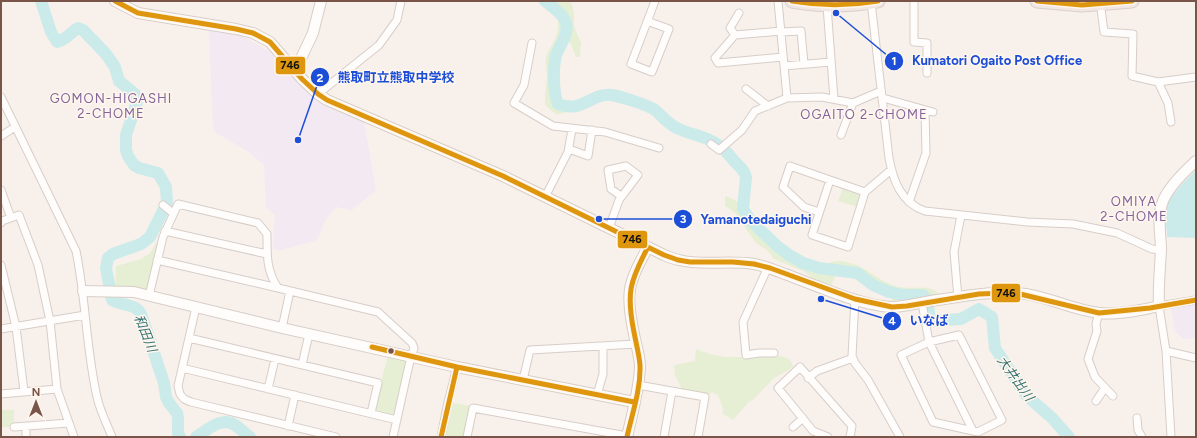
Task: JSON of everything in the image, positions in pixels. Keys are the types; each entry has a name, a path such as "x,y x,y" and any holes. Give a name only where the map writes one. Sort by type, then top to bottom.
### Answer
{"highway":[{"path":"792,1 827,6 875,2"},
{"path":"1037,1 1069,5 1132,1"}],"street":[{"path":"115,1 138,13 253,33 270,42 318,94 327,100 503,176 608,228 678,260 690,262 733,262 754,264 855,299 892,307 979,294 1005,293 1020,294 1099,313 1150,308 1196,300"},
{"path":"295,70 313,33 321,1"},
{"path":"318,94 379,45 397,20 401,1"},
{"path":"647,21 669,29 652,72 631,64 647,21 655,1"},
{"path":"778,1 787,98"},
{"path":"914,1 914,42 927,43 927,73"},
{"path":"875,2 882,95 891,170 899,189 909,202 916,208 925,211 1026,222 1073,224 1107,230 1152,249 1161,250"},
{"path":"1100,2 1104,32 1133,34 1132,76 1158,82 1196,77"},
{"path":"827,6 834,99"},
{"path":"735,35 730,28 739,13"},
{"path":"783,57 718,63 715,58 735,35 801,31 804,64"},
{"path":"532,44 524,85 514,103 553,126 605,132 659,148"},
{"path":"784,66 831,62"},
{"path":"1158,82 1168,103 1171,122"},
{"path":"746,89 768,106"},
{"path":"711,144 721,148 742,130 755,111 787,98 822,97 853,103 882,95 933,112"},
{"path":"1,97 76,251 83,291 85,316 97,397 112,437"},
{"path":"841,135 853,103"},
{"path":"909,202 926,153 925,110"},
{"path":"1,136 15,127"},
{"path":"544,197 569,149 572,129"},
{"path":"569,149 588,156 592,130"},
{"path":"1171,437 1166,351 1159,306 1158,288 1161,250 1160,212 1161,205 1170,190 1196,162"},
{"path":"608,228 622,196 638,175 626,166 608,170 611,190 622,196"},
{"path":"819,212 804,207 783,187 790,166 865,192"},
{"path":"830,180 812,235 848,247 865,192 891,170"},
{"path":"1,190 11,218"},
{"path":"149,296 165,231 171,212 178,204 258,223 268,234 267,254 272,279 278,288"},
{"path":"163,205 171,212"},
{"path":"1,223 2,221 19,215 38,265 50,321 57,389 74,437"},
{"path":"958,298 954,252 962,215"},
{"path":"165,231 267,254"},
{"path":"467,437 473,408 590,433 627,437 638,385 640,367 640,355 636,344 628,307 629,290 631,279 648,247"},
{"path":"157,260 378,312 412,343 414,348 393,437"},
{"path":"1,265 16,326 24,391"},
{"path":"768,268 743,322 746,355 774,353"},
{"path":"83,291 134,292 282,328 411,357 634,402"},
{"path":"282,328 290,291"},
{"path":"855,299 852,346 853,358 868,380 900,437"},
{"path":"922,303 929,342 973,432"},
{"path":"196,307 178,386 180,394 184,399 212,408 336,437"},
{"path":"1099,313 1096,324 1097,331 1088,358 1095,377 1113,396"},
{"path":"1,329 85,316"},
{"path":"302,365 309,334"},
{"path":"959,335 1002,420 978,432 933,422 901,355 929,342 959,335"},
{"path":"189,338 378,383 371,413"},
{"path":"523,380 530,350 636,344"},
{"path":"597,395 603,374 604,346"},
{"path":"1166,351 1196,358"},
{"path":"808,378 817,371 853,358"},
{"path":"268,389 275,359"},
{"path":"441,437 457,367"},
{"path":"828,437 813,431 778,388 800,367 808,378 852,426 850,437"},
{"path":"182,368 397,420"},
{"path":"638,385 705,397 698,437"},
{"path":"1096,401 1106,388"},
{"path":"1,394 57,389"},
{"path":"664,437 672,391"},
{"path":"288,426 295,395"},
{"path":"793,427 803,418"},
{"path":"1137,418 1138,430 1142,437"},
{"path":"14,427 69,423"},
{"path":"26,427 26,437"},
{"path":"299,437 301,429"}],"shaded area":[{"path":"209,30 240,35 269,51 316,100 364,122 376,190 352,210 336,207 325,221 317,240 281,250 273,249 275,215 266,207 264,165 250,153 215,132 213,123"},
{"path":"1196,304 1196,338 1183,339 1175,331 1171,307"}],"green space":[{"path":"536,1 569,1 572,4 574,14 574,26 581,43 580,57 576,57 570,43 565,39 562,38 558,46 554,61 554,100 557,105 561,107 571,108 560,114 554,113 545,104 547,77 546,58 558,31 558,20 552,11"},
{"path":"843,188 859,194 860,198 858,207 838,201"},
{"path":"725,196 741,204 745,215 761,235 784,252 807,265 818,269 834,261 849,262 857,265 891,285 905,288 927,288 938,292 943,297 901,302 893,301 890,297 878,293 854,274 850,276 836,276 831,285 812,278 805,272 774,259 768,251 756,243 734,212 725,206"},
{"path":"162,242 149,296 115,291 116,266 141,259 150,253 156,243"},
{"path":"696,349 726,357 765,355 781,356 787,358 793,367 773,379 733,420 722,413 723,409 718,395 712,392 708,396 683,391 675,376 674,365 695,361"},
{"path":"388,356 403,360 409,365 397,420 371,413 378,383 381,381"},
{"path":"448,402 470,406 473,408 467,437 441,437"},
{"path":"1,410 14,410 14,427 1,427"}],"water":[{"path":"1196,170 1196,238 1167,237 1165,214 1168,203 1179,188"}],"waterway":[{"name":"和田川","path":"41,1 51,32 57,42 78,28 83,30 106,54 115,67 119,81 135,94 137,102 126,135 126,150 134,165 139,168 158,173 166,187 167,203 150,237 141,244 113,254 108,258 106,268 112,300 132,306 141,314 164,383 166,397 177,413 178,433 180,437"},
{"name":"大井出川","path":"545,1 563,17 567,27 555,60 554,87 558,104 574,106 598,97 612,95 635,101 652,108 675,127 714,142 721,147 742,169 746,177 743,209 751,221 777,246 789,255 803,263 819,268 857,273 873,285 889,292 903,295 923,295 926,298"},
{"name":"大井出川","path":"928,305 930,321 961,319 979,309 992,317 995,348 1026,395 1052,418 1069,437"},
{"name":"和田川","path":"196,437 215,425 225,422 235,425 250,437"}],"transit line":[{"name":"746","path":"115,1 138,13 253,33 270,42 302,79 327,100 503,176 664,255 678,260 690,262 733,262 754,264 770,268 855,299 892,307 907,306 979,294 1005,293 1020,294 1099,313 1150,308 1196,300"},
{"name":"746","path":"792,1 835,5 878,1"},
{"name":"746","path":"1037,1 1082,5 1132,1"},
{"name":"746","path":"627,437 638,392 640,374 639,357 630,307 630,297 631,288 637,269 648,247"},
{"name":"746","path":"372,347 457,367 634,402"},
{"name":"746","path":"441,437 457,367"}],"place":[{"name":"Kumatori Ogaito Post Office","path":"836,13"},
{"name":"熊取町立熊取中学校","path":"298,140"},
{"name":"Yamanotedaiguchi","path":"599,219"},
{"name":"いなば","path":"821,299"}],"district":[{"name":"GOMON-HIGASHI 2-CHOME","path":"111,106"},
{"name":"OGAITO 2-CHOME","path":"864,114"},
{"name":"OMIYA 2-CHOME","path":"1134,208"}]}
